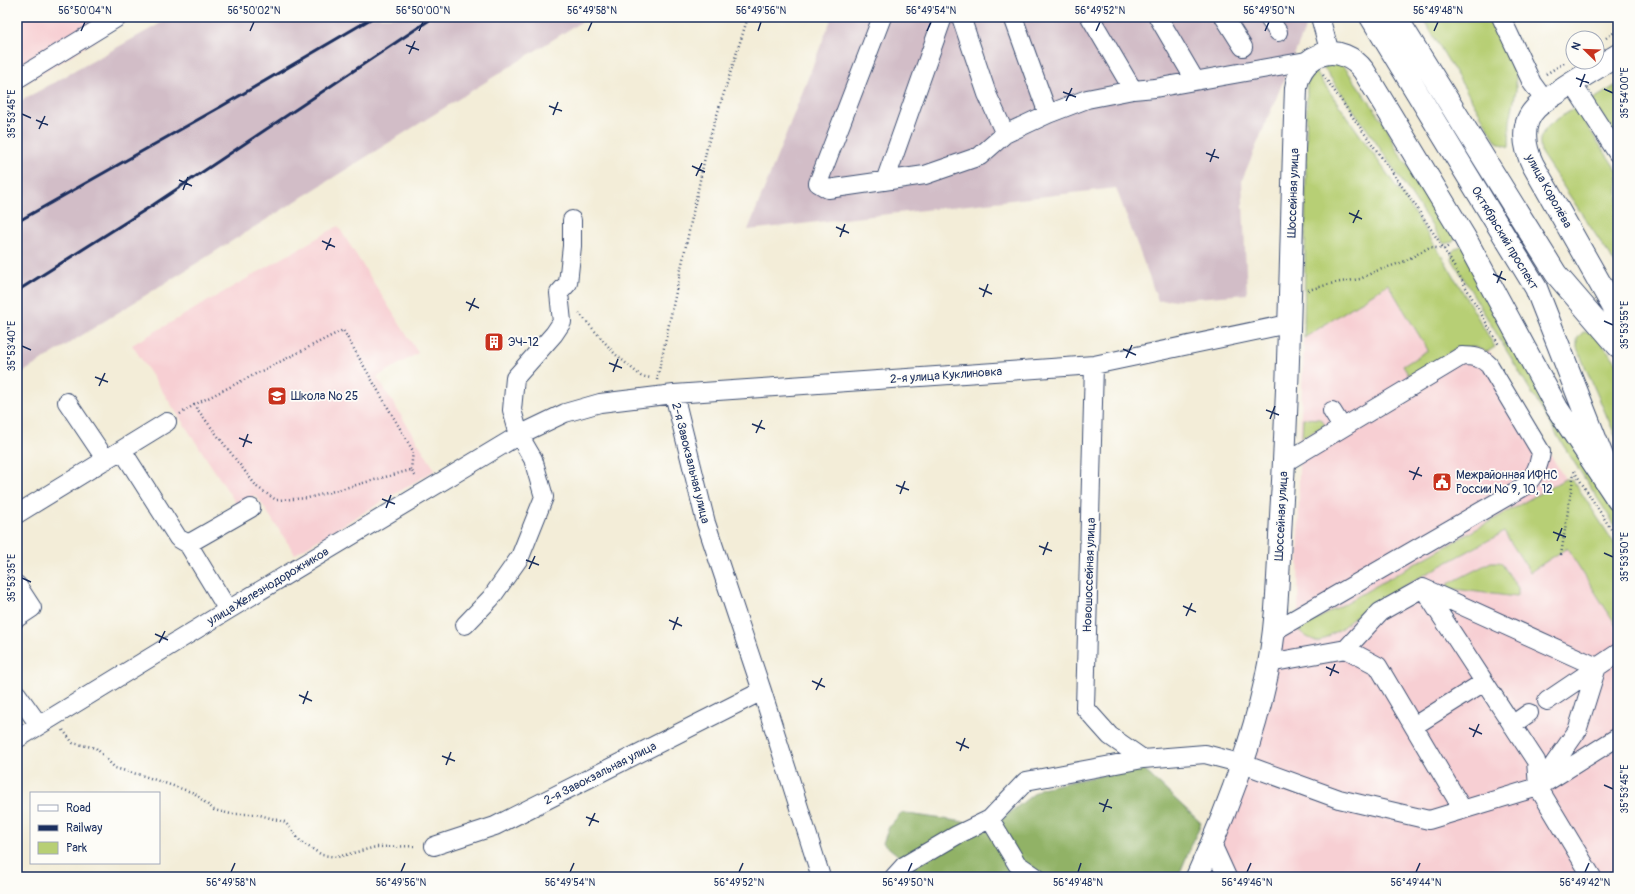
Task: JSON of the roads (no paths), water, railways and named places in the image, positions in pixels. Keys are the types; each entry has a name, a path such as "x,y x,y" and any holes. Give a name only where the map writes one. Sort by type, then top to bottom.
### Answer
{"main road":[{"name":"Октябрьский проспект","path":"1371,17 1536,288 1618,497"},
{"name":"Октябрьский проспект","path":"1396,17 1556,274 1618,346"},
{"name":"улица Королёва","path":"1614,306 1533,165 1527,152 1525,139 1527,123 1536,108 1572,83 1618,55"},
{"name":"Шоссейная улица","path":"1197,877 1212,844 1243,764 1256,722 1274,631 1284,463 1296,88 1300,72 1321,56"},
{"path":"1321,56 1347,56 1360,65 1465,238 1557,408 1618,500"},
{"path":"1592,316 1600,315 1606,312 1610,303 1614,306"}],"street":[{"path":"17,79 118,17"},
{"path":"882,17 818,183 828,190 925,174 980,156 1005,134 1048,114 1087,99 1132,90 1155,88 1321,56 1320,17"},
{"path":"885,181 943,17"},
{"path":"961,17 987,94 1005,134"},
{"path":"1013,17 1048,114"},
{"path":"1090,17 1132,90"},
{"path":"1158,17 1195,80"},
{"path":"1224,17 1243,46"},
{"path":"1268,17 1278,32"},
{"path":"1501,17 1532,83 1545,101"},
{"path":"1572,83 1618,154"},
{"path":"465,625 491,598 520,557 544,497 534,459 519,435 512,410 515,378 554,334 562,322 559,293 568,283 572,246 572,220"},
{"name":"2-я улица Куклиновка","path":"600,403 656,388 674,394 1094,365 1288,324"},
{"path":"1274,631 1525,486 1534,476 1540,463 1541,452 1485,360 1475,356 1462,356 1284,463"},
{"name":"Новошоссейная улица","path":"1094,365 1085,708 1110,736 1143,759"},
{"name":"2-я Завокзальная улица","path":"674,394 706,523 762,691 821,877"},
{"path":"67,402 106,460"},
{"name":"улица Железнодорожников","path":"17,739 519,435 565,413 600,403"},
{"path":"1332,411 1342,427"},
{"path":"17,514 167,422"},
{"path":"122,450 178,538 188,544 228,610"},
{"path":"188,544 251,508"},
{"path":"17,585 32,608 17,618"},
{"path":"1346,649 1380,612 1422,588"},
{"path":"1422,588 1597,667"},
{"path":"1422,588 1536,761 1538,787 1592,877"},
{"path":"1269,662 1346,649 1378,666 1463,810"},
{"path":"1547,701 1618,653"},
{"path":"1538,787 1577,731 1597,667"},
{"path":"1414,726 1484,682"},
{"name":"2-я Завокзальная улица","path":"434,846 495,826 762,691"},
{"path":"17,694 46,721"},
{"path":"1512,725 1529,713"},
{"path":"894,877 904,866 957,835 990,819 1026,781 1143,759 1205,754 1243,764 1340,799 1429,820 1538,787 1618,737"},
{"path":"990,819 1017,864 1036,877"},
{"path":"1212,844 1227,877"}],"railway":[{"path":"17,222 222,106 374,17"},
{"path":"17,291 153,205 434,17"}],"place":[{"name":"ЭЧ-12","path":"494,342"},
{"name":"Школа № 25","path":"277,396"},
{"name":"Межрайонная ИФНС России № 9, 10, 12","path":"1442,482"}]}
